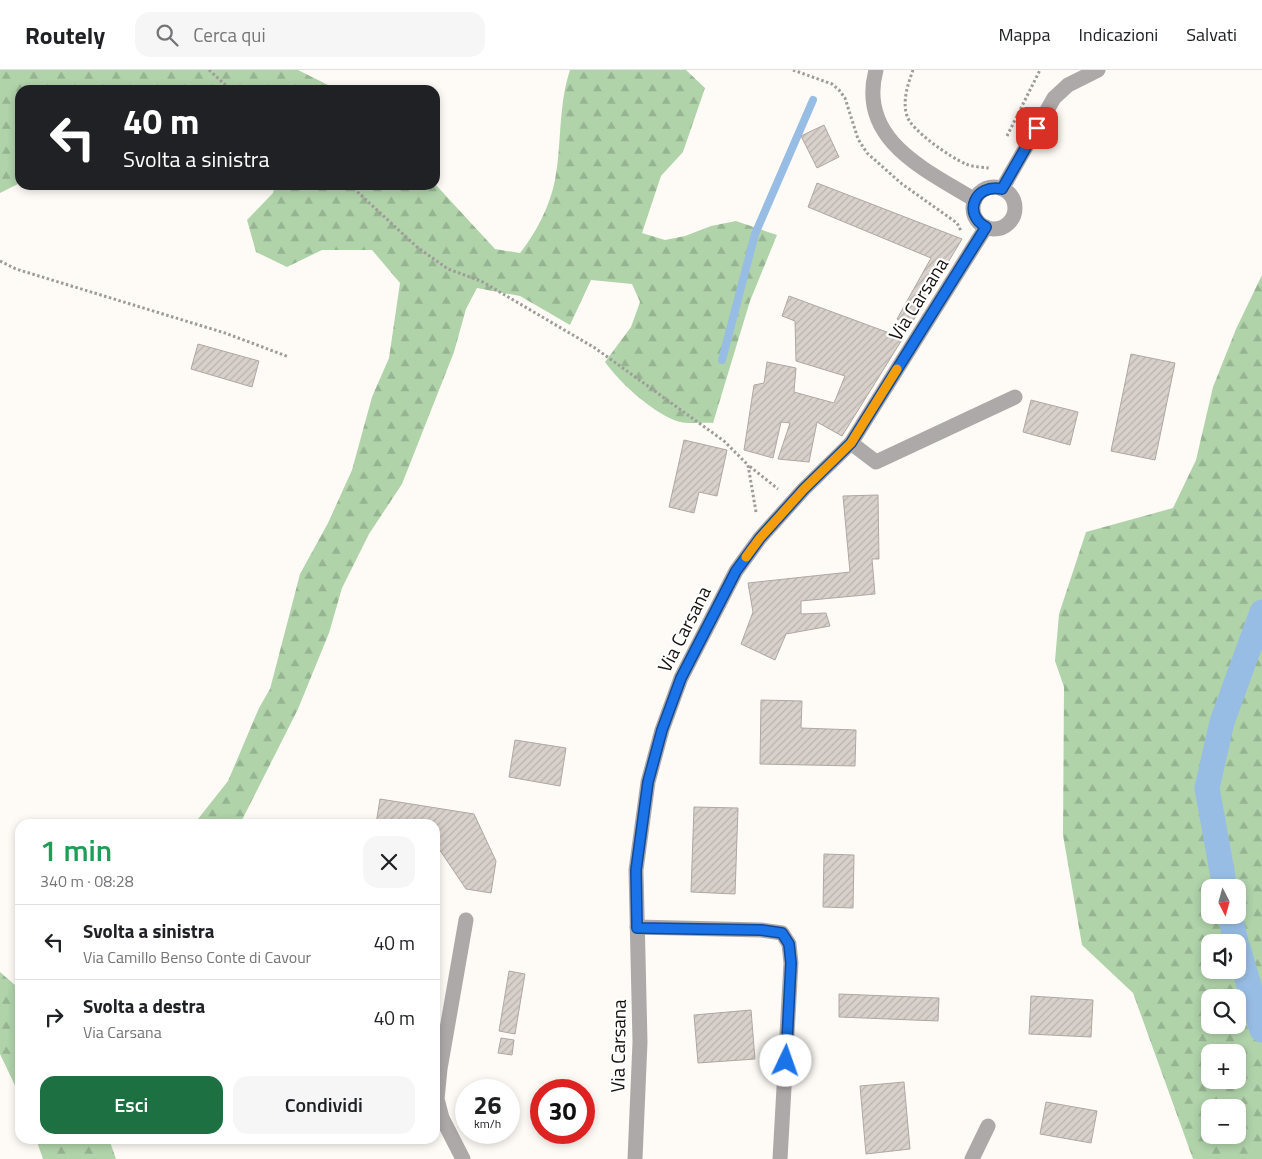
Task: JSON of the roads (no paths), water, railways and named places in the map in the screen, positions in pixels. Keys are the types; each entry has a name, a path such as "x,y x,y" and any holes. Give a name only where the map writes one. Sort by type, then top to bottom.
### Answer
{"street":[{"path":"876,70 874,104 885,134 911,160 975,200"},
{"path":"1002,189 1054,98 1068,85 1098,70"},
{"path":"1002,189 1007,192 1014,203 1013,216 1005,226 999,228 986,227 980,224 974,213 975,200 983,190 1002,189"},
{"name":"Via Carsana","path":"635,1159 640,1042 636,870 648,782 662,730 681,678 736,571 760,538 793,501 851,443 986,227"},
{"path":"851,443 876,462 1016,397"},
{"path":"440,1070 466,920"},
{"path":"637,928 761,930 782,933 789,944 791,963 780,1159"},
{"path":"440,1110 463,1159"},
{"path":"972,1159 988,1126"}],"waterway":[{"path":"722,360 755,234 813,100"},
{"path":"1223,879 1207,788 1222,722 1262,612"},
{"path":"1232,924 1234,934"},
{"path":"1246,975 1262,1030"}]}
